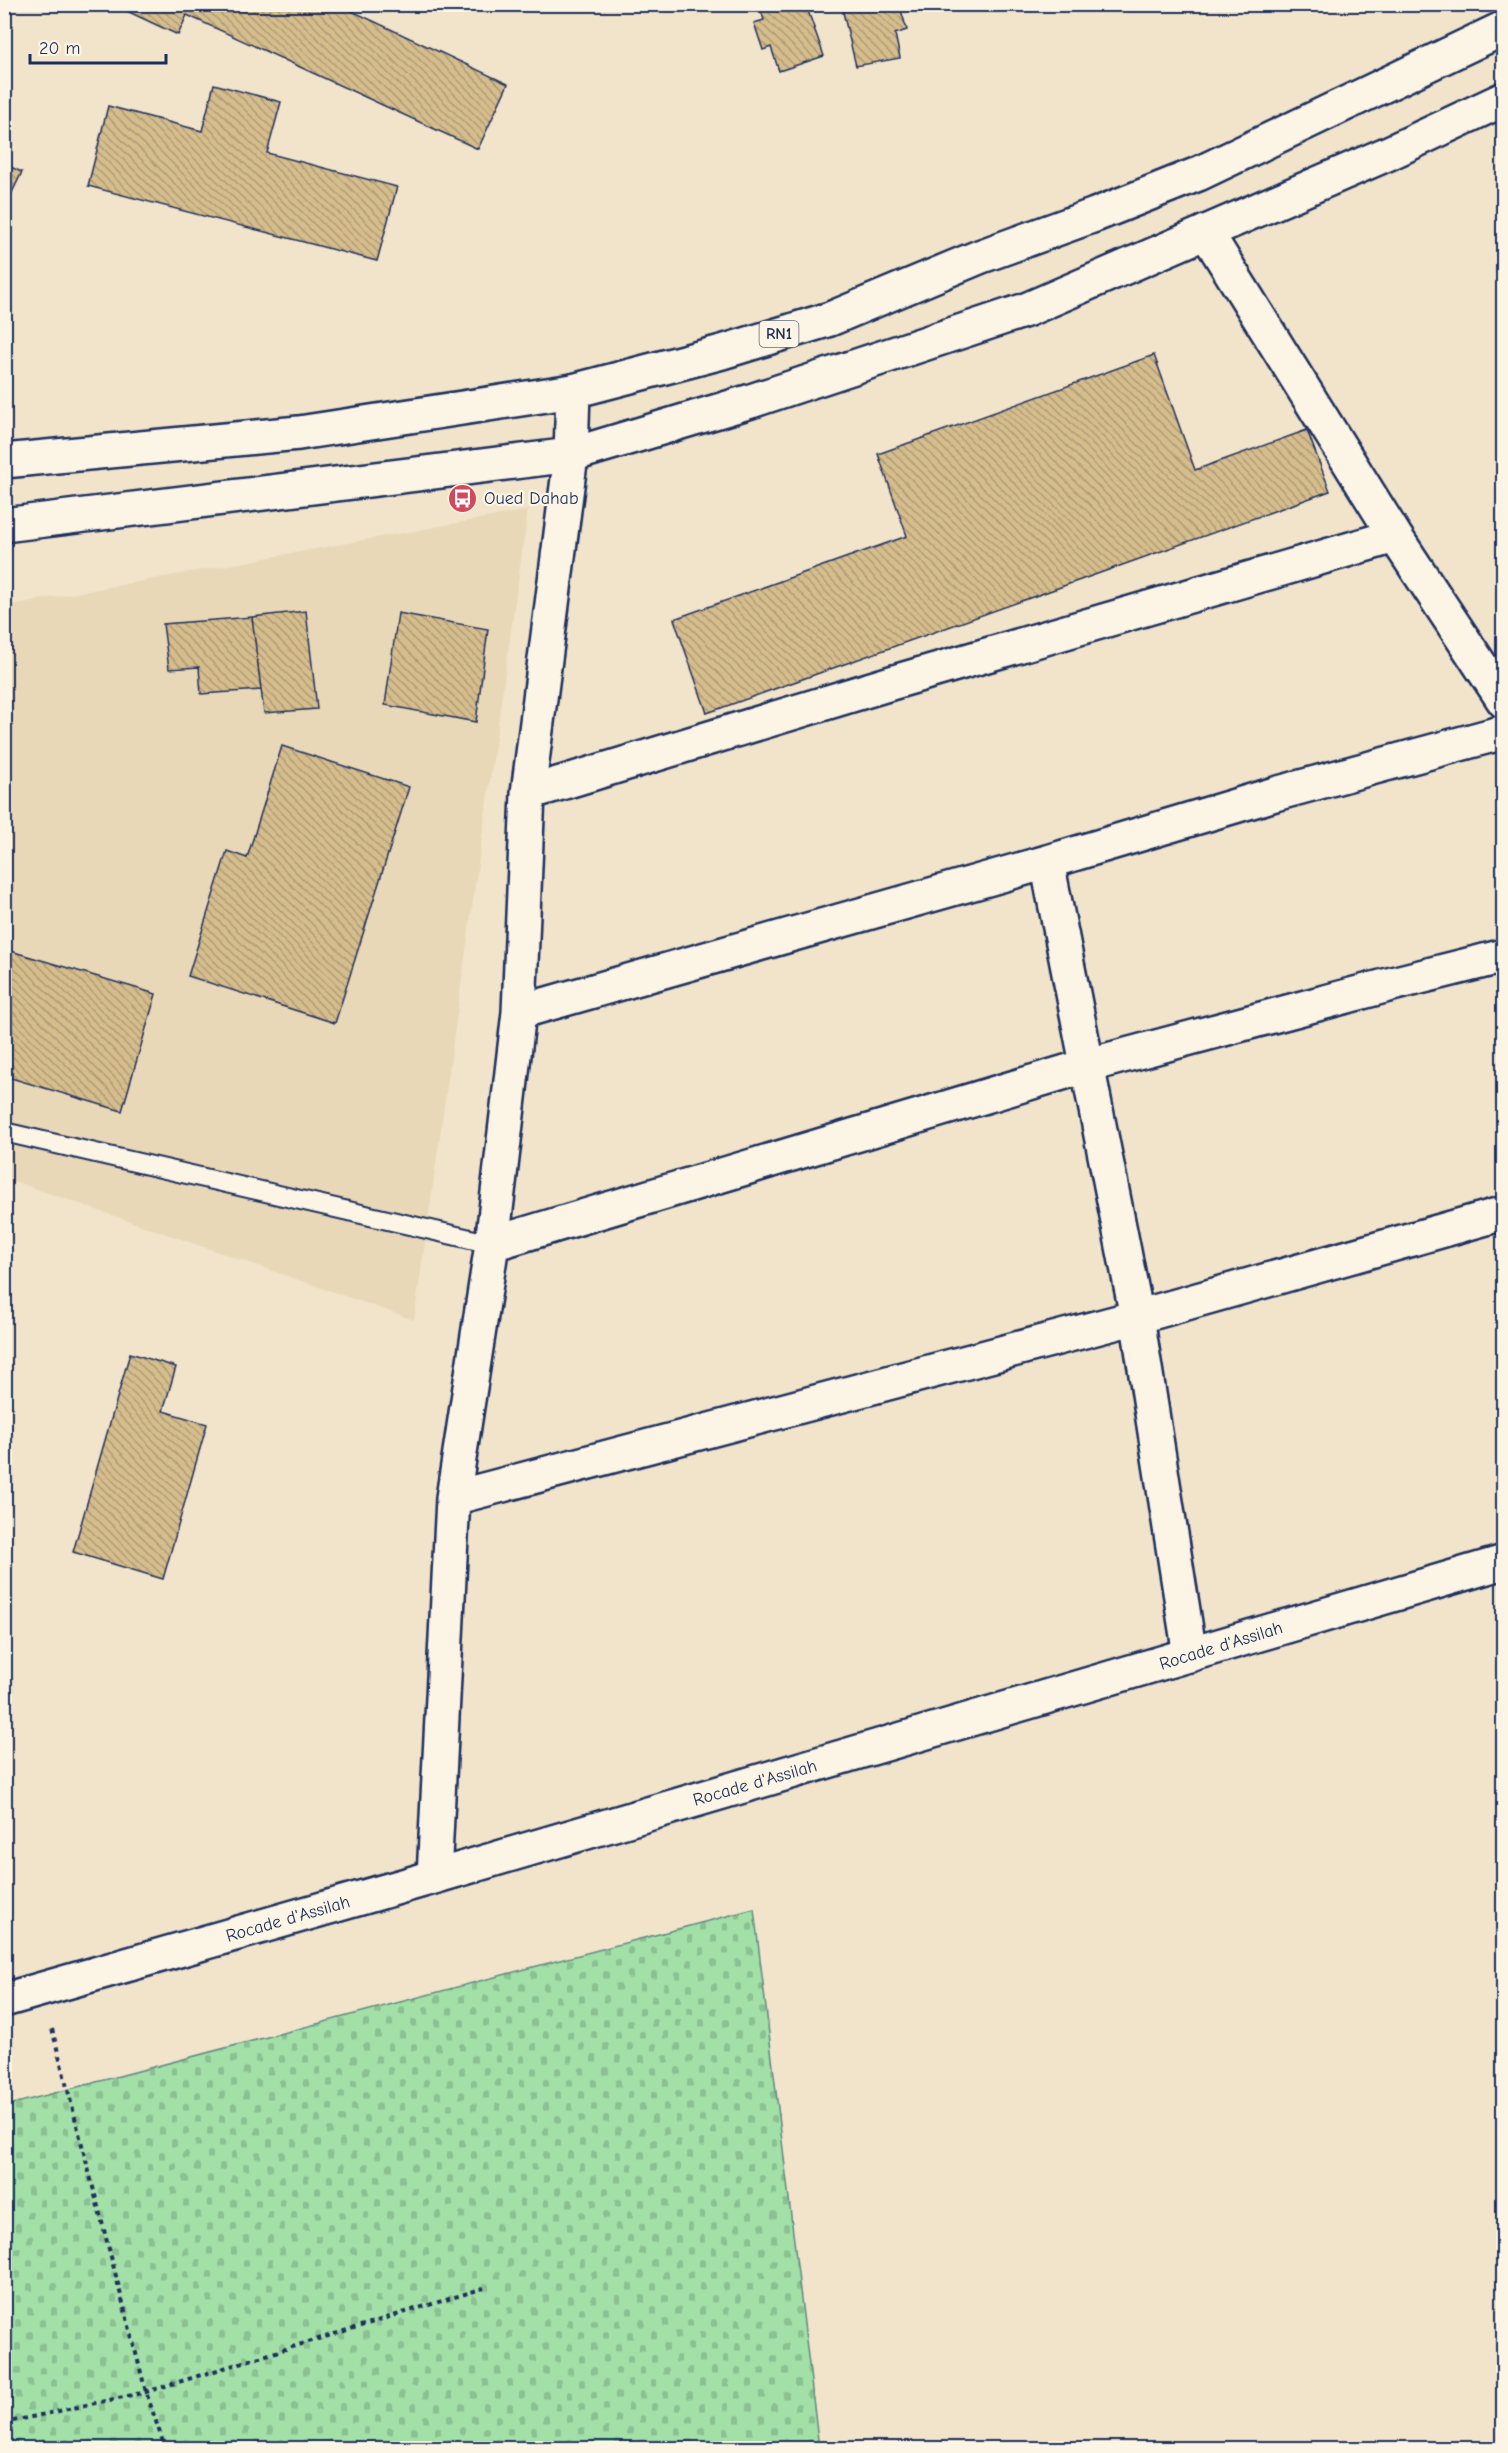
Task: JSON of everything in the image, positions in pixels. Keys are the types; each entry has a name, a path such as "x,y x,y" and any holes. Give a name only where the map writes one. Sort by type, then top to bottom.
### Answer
{"street":[{"name":"RN1","path":"4,461 298,433 573,391 722,352 830,319 979,257 1095,215 1198,174 1503,28"},
{"path":"4,525 571,455 751,401 1026,310 1389,153 1503,99"},
{"path":"1206,232 1395,536 1503,701"},
{"path":"434,1877 453,1498 492,1244 519,1012 528,793 571,455 573,391"},
{"path":"528,793 912,677 1395,536"},
{"path":"519,1012 1047,862 1275,794 1503,732"},
{"path":"1047,862 1089,1065 1137,1317 1190,1655"},
{"path":"492,1244 1089,1065 1503,956"},
{"path":"453,1498 1137,1317 1503,1213"},
{"name":"Rocade d'Assilah","path":"4,2000 434,1877 1503,1562"}],"lane":[{"path":"4,1132 492,1244"}],"path":[{"path":"41,1990 146,2392 165,2448"},
{"path":"4,2423 146,2392 484,2288"}],"shaded area":[{"path":"528,510 414,1320 5,1178 5,606"}],"green space":[{"path":"754,1909 819,2448 5,2448 5,2106"}],"building":[{"path":"112,4 337,4 508,84 478,149 187,15 178,35"},
{"path":"759,4 817,4 807,8 824,56 779,71 771,47 763,50 754,23 764,20"},
{"path":"841,4 899,4 907,30 895,34 900,58 856,66"},
{"path":"214,84 281,102 267,153 397,187 377,261 88,186 108,106 202,131"},
{"path":"4,164 22,172 4,209"},
{"path":"1154,355 1195,470 1307,430 1330,491 707,713 674,619 907,536 878,454"},
{"path":"306,611 317,709 264,713 252,617"},
{"path":"398,613 488,629 476,722 385,705"},
{"path":"252,617 261,690 201,694 199,667 169,669 163,624"},
{"path":"282,746 409,787 335,1023 188,976 227,851 247,858"},
{"path":"4,949 156,994 122,1111 4,1076"},
{"path":"130,1353 176,1367 163,1411 207,1424 163,1579 73,1552"}],"place":[{"name":"Oued Dahab","path":"463,498"}]}
